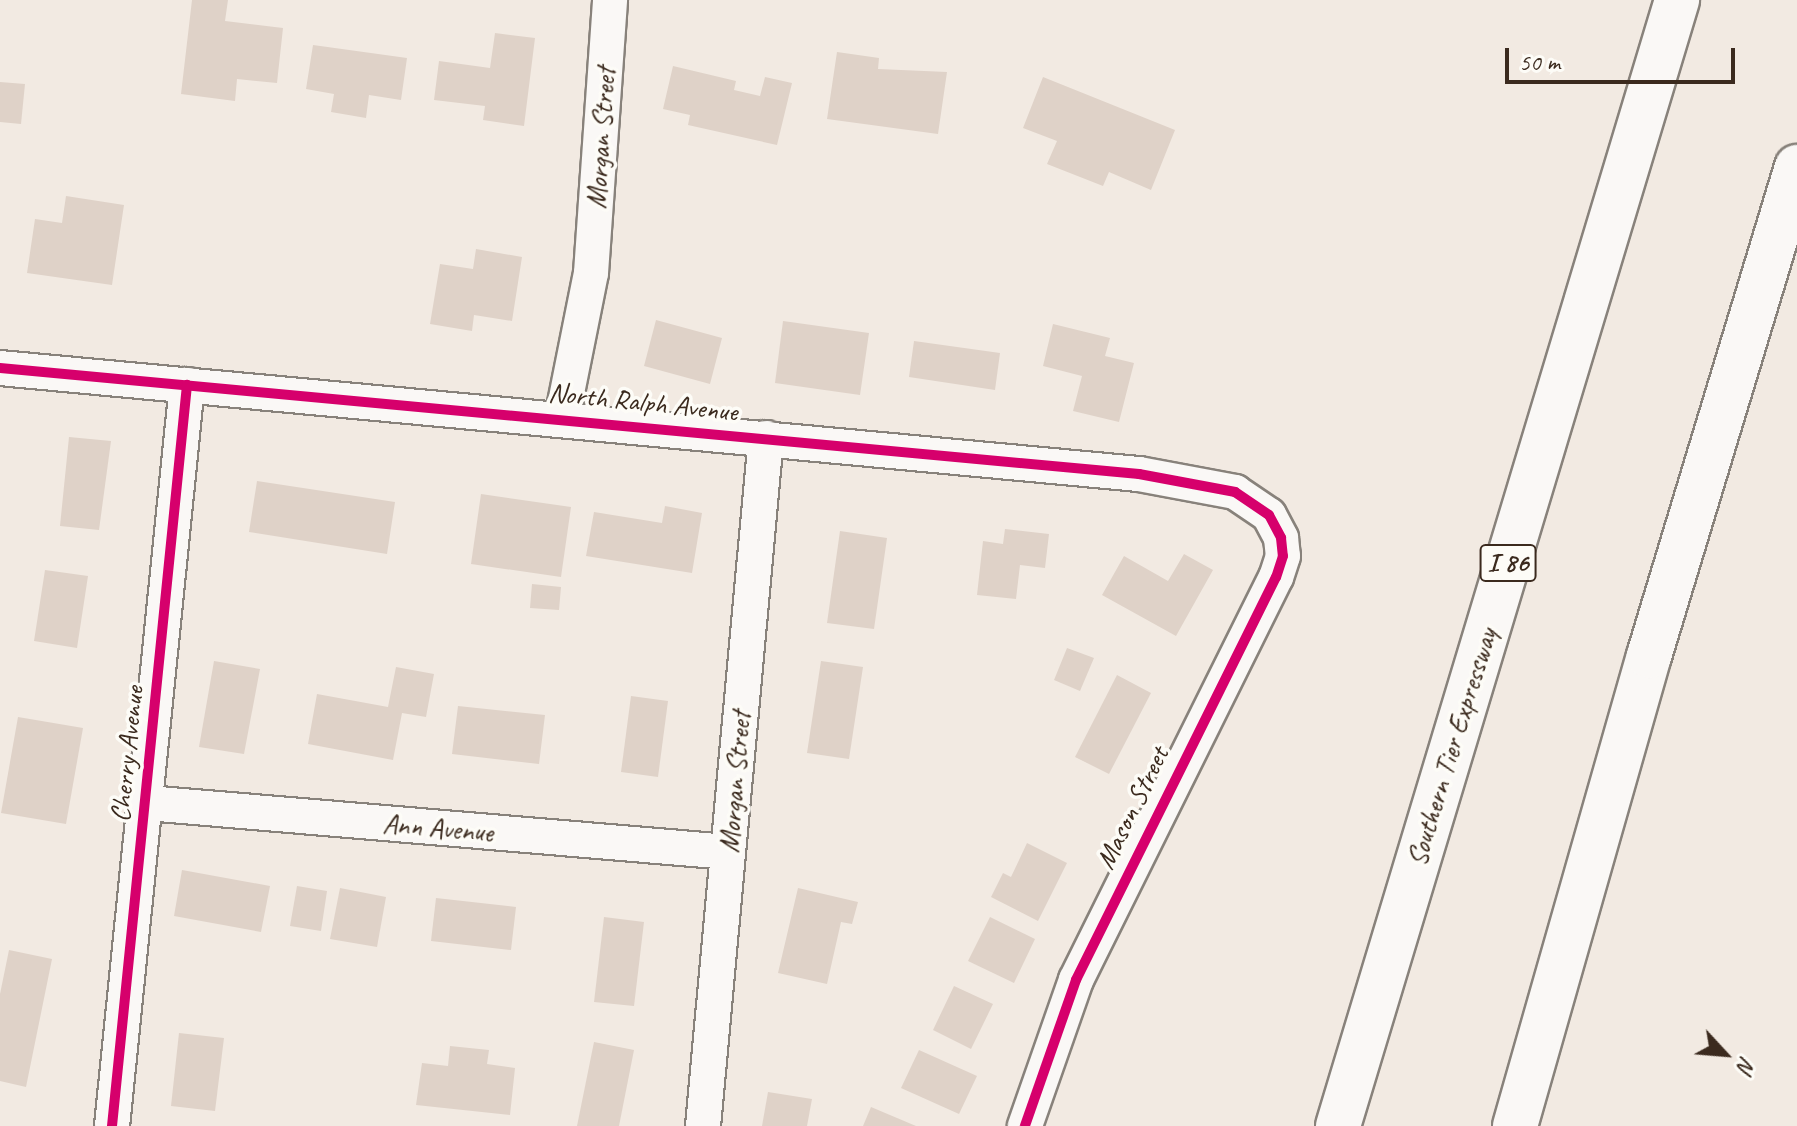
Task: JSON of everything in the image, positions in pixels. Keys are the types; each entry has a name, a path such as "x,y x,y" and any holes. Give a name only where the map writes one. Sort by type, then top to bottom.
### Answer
{"highway":[{"name":"Southern Tier Expressway","path":"1338,1126 1677,0"},
{"path":"1515,1126 1649,656 1797,167"}],"street":[{"name":"Morgan Street","path":"562,418 591,273 610,0"},
{"name":"North Ralph Avenue","path":"0,368 1139,474 1235,492 1271,518"},
{"name":"Cherry Avenue","path":"112,1126 187,385"},
{"name":"Morgan Street","path":"703,1126 766,438"},
{"name":"Mason Street","path":"1025,1126 1076,980 1276,577 1283,556 1271,518"},
{"name":"Ann Avenue","path":"147,803 728,852"}],"building":[{"path":"192,0 228,0 225,21 283,28 277,83 237,79 235,101 181,94"},
{"path":"495,33 535,38 524,126 483,120 485,106 434,100 439,61 490,68"},
{"path":"313,45 407,58 401,100 369,95 366,118 331,112 334,94 306,89"},
{"path":"837,52 879,58 878,69 947,72 938,134 827,119"},
{"path":"673,66 736,81 734,90 760,96 765,77 792,83 777,145 688,125 690,115 663,109"},
{"path":"1043,77 1175,130 1151,190 1109,172 1103,186 1047,164 1057,141 1023,128"},
{"path":"0,82 25,84 21,124 0,122"},
{"path":"66,196 124,205 112,285 27,273 35,219 62,223"},
{"path":"476,249 522,257 512,321 474,315 472,331 430,324 440,264 473,269"},
{"path":"656,320 722,338 710,384 644,366"},
{"path":"783,321 869,333 860,395 775,383"},
{"path":"1053,324 1110,338 1105,356 1134,363 1119,422 1073,411 1082,376 1043,366"},
{"path":"914,341 1000,353 995,390 909,377"},
{"path":"69,437 111,441 99,530 60,526"},
{"path":"257,481 395,502 387,554 249,532"},
{"path":"481,494 571,507 561,577 471,564"},
{"path":"665,506 702,513 692,573 586,556 594,512 662,523"},
{"path":"1005,529 1049,534 1045,568 1020,565 1016,599 977,595 983,541 1003,544"},
{"path":"840,531 887,538 874,629 827,623"},
{"path":"1184,554 1213,570 1176,636 1102,595 1124,556 1168,581"},
{"path":"45,570 88,576 77,648 34,641"},
{"path":"532,584 561,587 559,610 530,608"},
{"path":"1067,648 1094,658 1080,691 1054,680"},
{"path":"214,661 260,669 244,754 199,747"},
{"path":"821,661 863,667 849,759 807,753"},
{"path":"396,667 434,674 426,717 402,713 393,760 308,744 317,694 388,707"},
{"path":"1117,675 1151,693 1109,774 1075,757"},
{"path":"631,696 668,701 658,777 621,772"},
{"path":"458,706 545,715 539,764 452,754"},
{"path":"18,717 83,728 66,824 1,813"},
{"path":"1027,843 1067,863 1038,921 991,897 1003,873 1011,877"},
{"path":"182,870 270,886 261,932 174,916"},
{"path":"297,886 327,891 321,931 290,926"},
{"path":"340,888 386,897 377,947 330,939"},
{"path":"798,888 858,902 852,924 841,922 827,984 778,973"},
{"path":"436,898 516,907 511,950 431,941"},
{"path":"604,917 644,922 634,1006 594,1002"},
{"path":"990,917 1035,939 1014,983 968,961"},
{"path":"9,950 52,959 26,1087 0,1081 0,994"},
{"path":"954,986 993,1004 971,1049 933,1030"},
{"path":"179,1033 224,1038 215,1111 171,1106"},
{"path":"594,1042 634,1050 619,1126 577,1126"},
{"path":"450,1046 489,1050 487,1064 515,1068 510,1115 416,1105 422,1063 448,1066"},
{"path":"919,1050 977,1076 959,1114 901,1088"},
{"path":"768,1092 812,1099 807,1126 762,1126"},
{"path":"871,1107 916,1126 863,1126"}],"cycle path":[{"path":"0,368 1139,474 1235,492 1269,515 1281,538 1283,556 1276,577 1076,980 1025,1126"},
{"path":"112,1126 187,385"}]}
